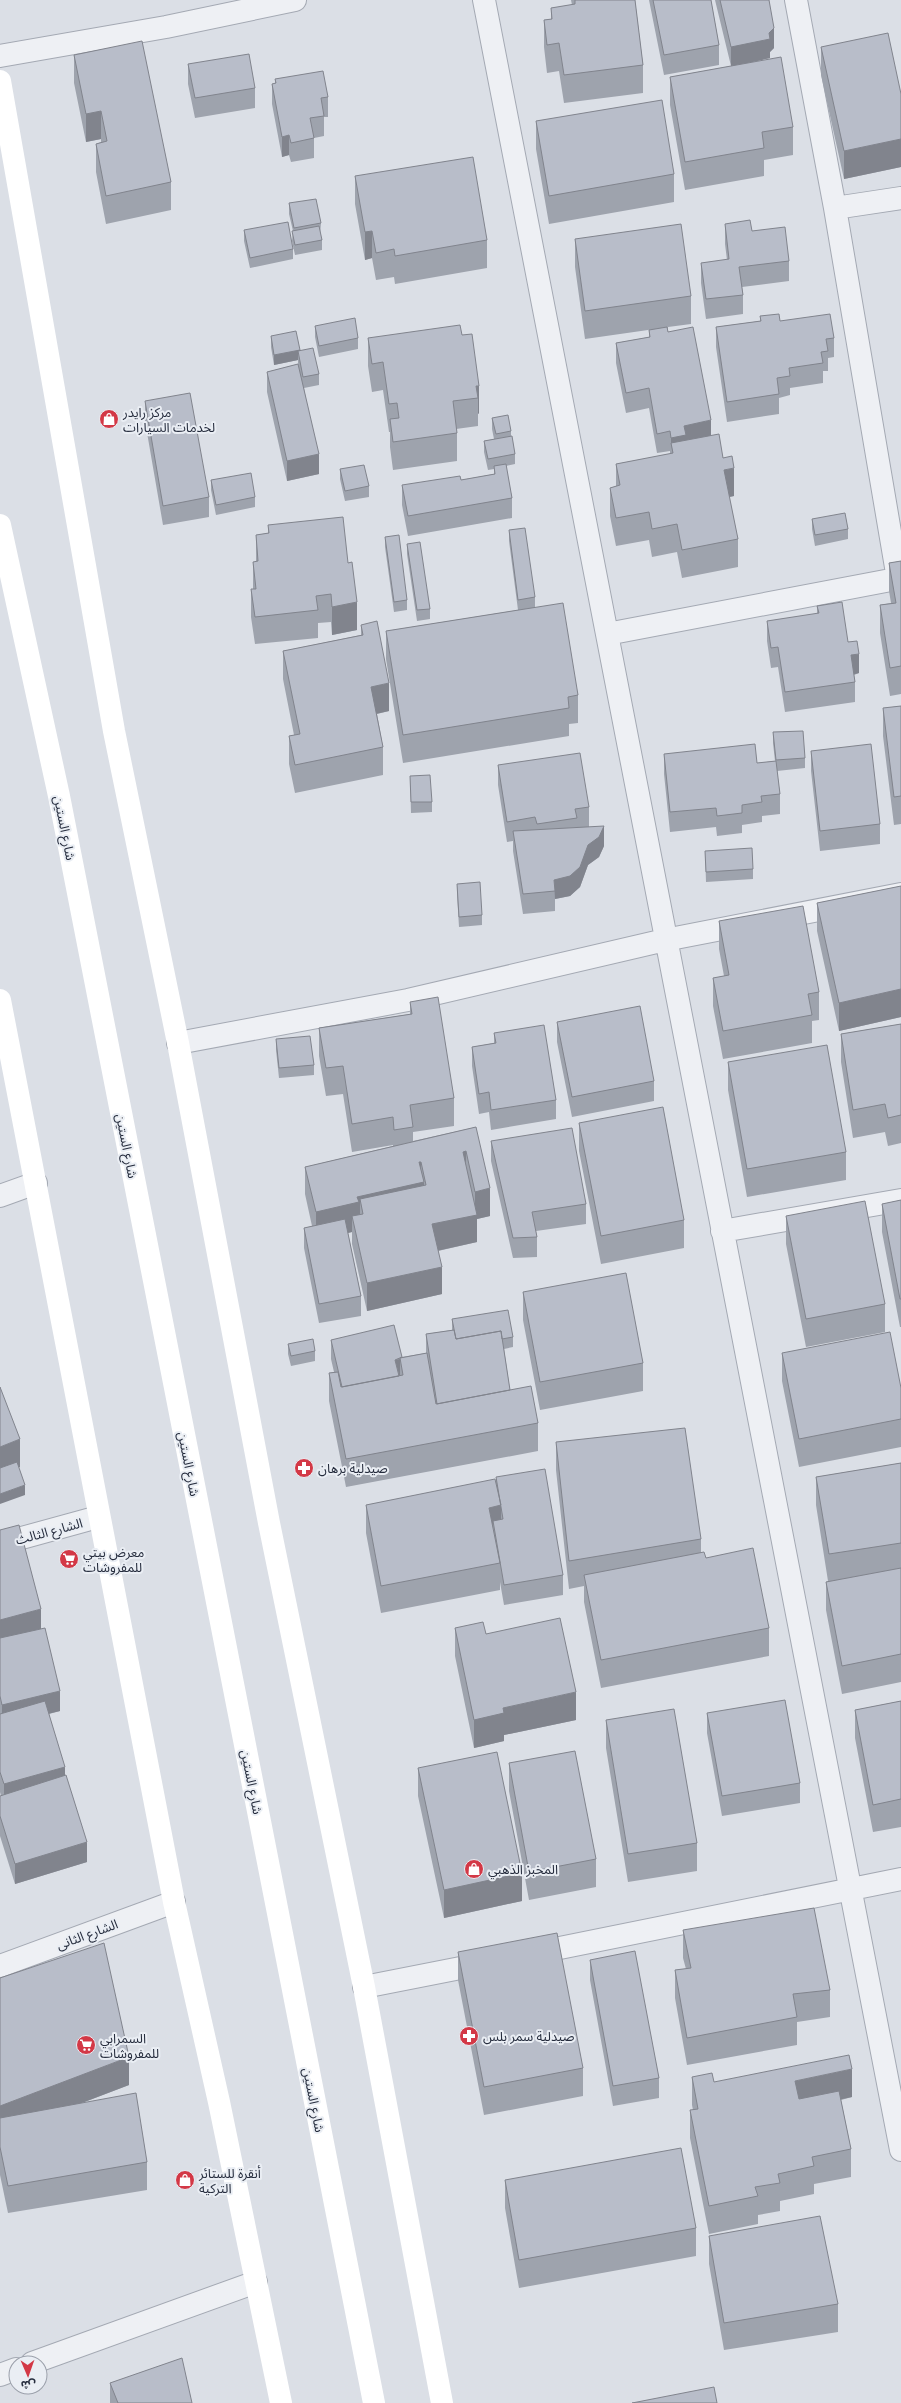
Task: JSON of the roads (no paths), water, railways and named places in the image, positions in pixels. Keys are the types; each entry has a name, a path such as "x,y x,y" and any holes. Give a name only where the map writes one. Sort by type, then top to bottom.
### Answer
{"main road":[{"path":"0,81 114,731 178,1043 269,1523 364,1987 442,2403"},
{"name":"شارع الستين","path":"0,525 59,796 374,2403"},
{"path":"0,1000 36,1183 98,1517 174,1902 219,2102 281,2403"}],"street":[{"path":"0,56 166,27 295,0"},
{"path":"484,0 665,940 901,2150"},
{"path":"607,634 900,579 835,208 796,0"},
{"path":"835,208 901,198"},
{"path":"178,1043 408,1000 665,940 901,894"},
{"path":"0,1196 36,1183"},
{"path":"722,1231 901,1200"},
{"name":"الشارع الثالث","path":"0,1544 98,1517"},
{"path":"364,1987 850,1888 901,1879"},
{"name":"الشارع الثانى","path":"0,1966 174,1902"},
{"path":"48,2357 256,2282"}],"place":[{"name":"مركز رايدر لخدمات السيارات","path":"109,419"},
{"name":"صيدلية برهان","path":"304,1468"},
{"name":"معرض بيتي للمفروشات","path":"69,1559"},
{"name":"المخبز الذهبي","path":"474,1869"},
{"name":"صيدلية سمر بلس","path":"469,2036"},
{"name":"السمرابي للمفروشات","path":"86,2045"},
{"name":"أنقرة للستائر التركية","path":"185,2180"}]}
